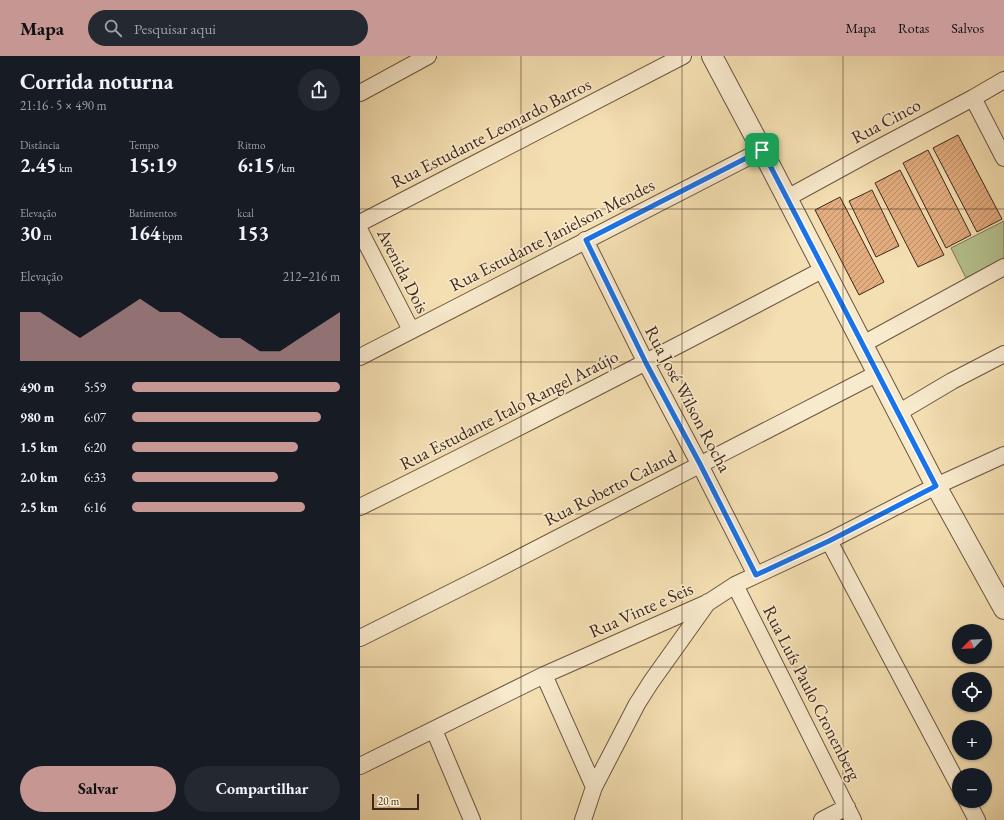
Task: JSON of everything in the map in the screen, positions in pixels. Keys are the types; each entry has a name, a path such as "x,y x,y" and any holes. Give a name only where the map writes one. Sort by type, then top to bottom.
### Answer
{"street":[{"path":"360,93 412,60 428,56"},
{"name":"Rua Estudante Leonardo Barros","path":"360,223 684,56"},
{"path":"712,56 936,486 1004,609"},
{"name":"Rua Cinco","path":"787,198 872,151 974,98 1004,80"},
{"path":"974,98 1004,158"},
{"name":"Rua Estudante Janielson Mendes","path":"360,357 762,150"},
{"name":"Avenida Dois","path":"360,231 411,330"},
{"name":"Rua José Wilson Rocha","path":"586,240 646,363 700,464 756,575"},
{"path":"863,344 1004,267"},
{"name":"Rua Estudante Italo Rangel Araújo","path":"360,507 646,363 824,269"},
{"path":"898,413 952,381 1004,354"},
{"name":"Rua Roberto Caland","path":"360,638 486,575 878,373"},
{"name":"Rua Vinte e Seis","path":"360,766 544,675 709,602 735,585 829,541 936,486 1004,455"},
{"path":"829,541 952,773"},
{"name":"Rua Luís Paulo Cronenberg","path":"735,585 850,813"},
{"path":"583,820 594,787 637,704 651,682 709,602"},
{"path":"544,675 594,787"},
{"path":"434,730 472,820"},
{"path":"971,808 977,820"},
{"path":"822,820 850,813"}],"green space":[{"path":"1004,221 1004,258 966,278 951,248"}],"building":[{"path":"958,135 1002,219 977,232 933,148"},
{"path":"928,150 971,235 946,248 903,163"},
{"path":"900,170 944,255 918,267 875,183"},
{"path":"872,190 899,246 876,257 849,201"},
{"path":"840,197 884,282 859,295 815,210"}],"route":[{"path":"762,150 936,486 829,541 756,575 700,464 646,363 586,240 762,150"}]}
